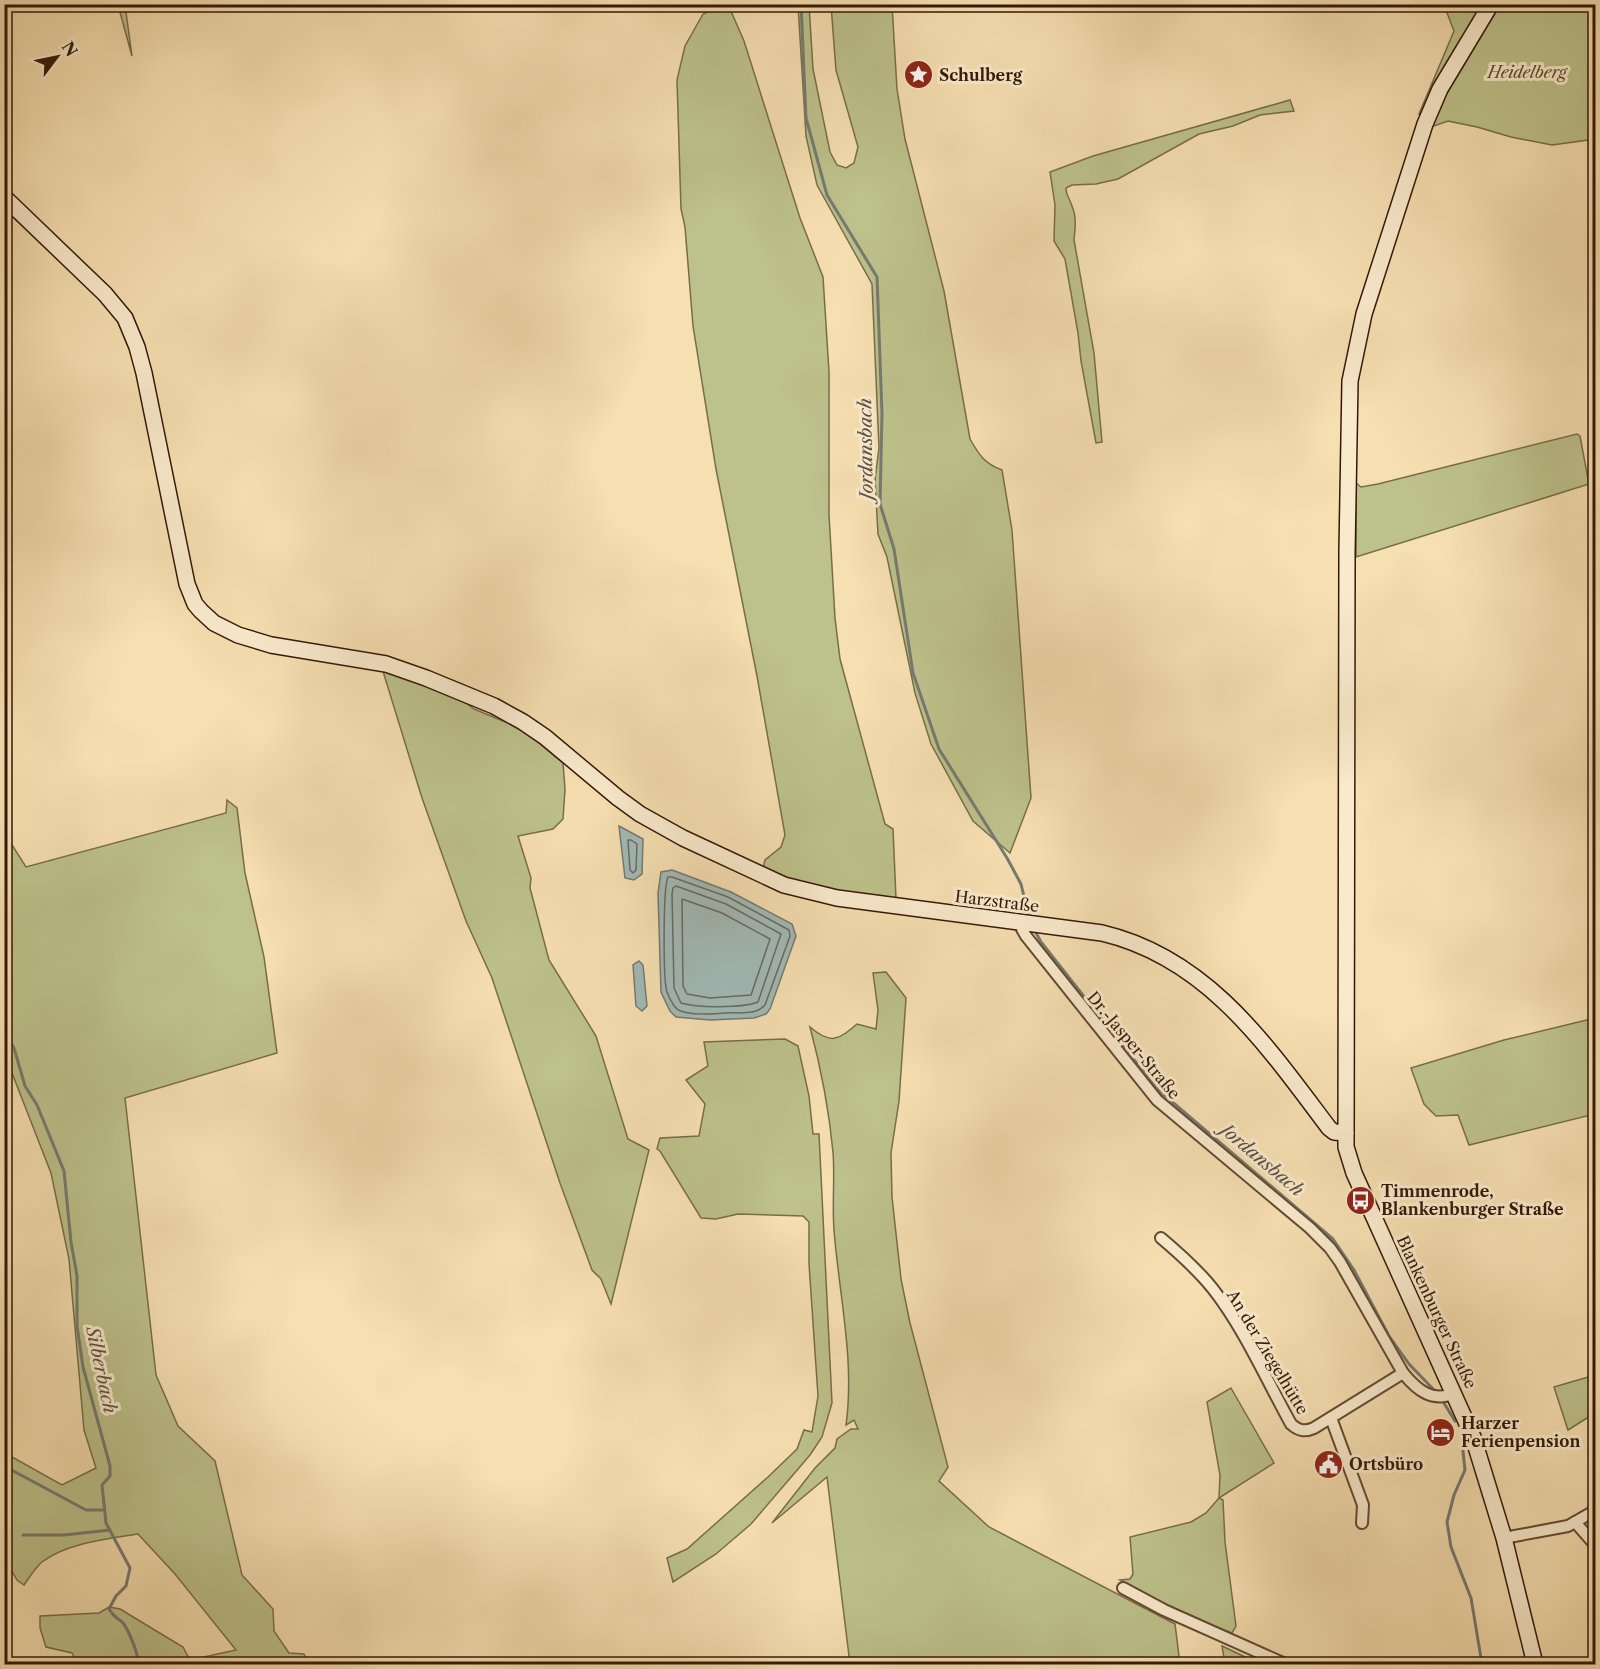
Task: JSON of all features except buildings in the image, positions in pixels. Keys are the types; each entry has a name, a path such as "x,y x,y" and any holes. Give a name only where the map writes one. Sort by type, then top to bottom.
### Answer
{"street":[{"name":"Blankenburger Straße","path":"1491,4 1440,89 1425,124 1367,304 1352,367 1348,399 1347,440 1346,1147 1354,1173 1481,1459 1504,1538 1535,1665"},
{"name":"Harzstraße","path":"4,197 105,294 125,318 137,346 144,374 183,570 195,604 207,618 250,640 290,649 386,664 461,692 534,729 623,802 659,825 784,885 837,898 1102,933 1124,938 1152,949 1216,994 1247,1024 1273,1054 1329,1128 1334,1132 1346,1134"},
{"name":"Dr.-Jasper-Straße","path":"1022,922 1022,929 1026,936 1157,1100 1303,1221 1330,1248 1403,1373 1420,1392 1433,1396 1451,1395"},
{"name":"An der Ziegelhütte","path":"1161,1238 1199,1273 1225,1305 1292,1424 1297,1429 1308,1430 1331,1418 1403,1373"},
{"name":"An der Ziegelhütte","path":"1331,1418 1363,1505 1362,1523"},
{"path":"1504,1538 1560,1528 1596,1510"},
{"path":"1575,1522 1596,1546"},
{"path":"1123,1588 1164,1610 1285,1665"}],"green space":[{"path":"118,5 125,5 132,56"},
{"path":"798,5 809,5 813,69 830,152 837,165 846,168 854,163 858,147 836,70 831,5 892,5 897,89 905,139 944,291 970,439 983,458 1002,470 1012,530 1031,798 1010,853 973,821 931,744 915,693 887,557 878,534 875,480 879,448 872,284 817,185 806,136"},
{"name":"Heidelberg","path":"1444,5 1595,5 1595,139 1552,145 1448,121 1434,126 1419,114 1454,31"},
{"path":"719,7 730,9 744,41 800,218 823,277 829,372 829,515 835,618 840,659 885,824 893,829 896,899 822,890 794,882 763,868 765,860 781,847 785,835 757,676 716,469 693,326 685,227 681,209 677,80 685,46 703,14"},
{"path":"1290,100 1294,111 1260,115 1233,126 1199,134 1118,179 1096,184 1072,185 1066,188 1075,214 1074,240 1094,353 1102,442 1096,443 1065,259 1054,241 1055,205 1050,172 1093,156"},
{"path":"1577,434 1580,436 1589,484 1356,557 1356,483 1361,487 1378,484"},
{"path":"382,668 457,696 474,709 522,729 563,763 565,789 563,819 553,829 518,836 531,878 530,888 549,960 596,1036 628,1139 649,1150 611,1304 601,1279 592,1270 560,1183 492,978 466,921 422,798"},
{"path":"227,800 237,808 245,873 264,957 277,1053 125,1098 156,1375 178,1426 215,1461 242,1575 273,1609 274,1631 289,1653 304,1654 308,1664 78,1664 72,1653 46,1647 40,1628 40,1616 99,1613 109,1607 120,1609 183,1647 190,1660 236,1650 175,1574 138,1534 101,1540 63,1550 42,1562 24,1585 17,1580 5,1559 5,1453 62,1485 96,1468 84,1430 69,1259 51,1173 5,1055 5,834 26,867 226,813"},
{"path":"886,972 906,998 899,1101 891,1153 892,1197 901,1279 910,1323 948,1467 939,1481 989,1527 1175,1624 1180,1664 850,1664 827,1477 772,1523 815,1468 835,1448 837,1439 851,1429 858,1429 854,1420 846,1425 849,1376 834,1230 833,1152 824,1089 810,1027 829,1038 845,1034 857,1024 876,1029 878,1010 873,973"},
{"path":"1595,1018 1595,1114 1469,1145 1458,1115 1436,1116 1424,1104 1411,1068 1504,1040"},
{"path":"785,1039 798,1046 809,1096 813,1134 819,1134 832,1403 822,1437 810,1455 751,1524 716,1554 673,1582 667,1558 687,1549 768,1477 797,1449 804,1430 812,1432 818,1396 809,1264 809,1222 803,1216 738,1214 716,1219 701,1218 657,1149 660,1138 699,1136 705,1104 686,1080 708,1066 704,1042"},
{"path":"1595,1375 1595,1413 1568,1430 1554,1387"},
{"path":"1231,1388 1274,1463 1219,1498 1220,1475 1207,1402"},
{"path":"1219,1498 1223,1500 1225,1542 1236,1626 1232,1633 1180,1613 1120,1580 1130,1579 1133,1574 1130,1537 1191,1522 1206,1513"},
{"path":"1222,1646 1260,1664 1225,1664"}],"water":[{"path":"619,826 643,839 642,874 634,880 625,878"},
{"path":"672,870 731,892 792,924 796,936 770,1009 766,1014 754,1018 710,1020 676,1017 670,1011 661,992 658,893 661,872"},
{"path":"639,961 643,965 647,1006 642,1011 636,1006 633,965"}],"waterway":[{"name":"Jordansbach","path":"801,4 806,118 827,195 877,277 882,414 880,504 894,549 913,673 939,749 1007,858 1021,884 1028,913"},
{"name":"Jordansbach","path":"1035,931 1041,942 1157,1089 1333,1239 1354,1270 1389,1336 1409,1364 1436,1392"},
{"name":"Silberbach","path":"4,1033 14,1048 25,1086 37,1105 64,1171 77,1276 77,1326 83,1367 110,1466 110,1476 102,1485 106,1523 130,1568 126,1586 116,1596 109,1609 123,1623 128,1632 138,1664"},
{"name":"Jordansbach","path":"1442,1400 1455,1421"},
{"name":"Jordansbach","path":"1461,1433 1465,1470 1454,1495 1447,1522 1451,1547 1471,1598 1482,1664"},
{"path":"4,1466 86,1510 103,1510"},
{"path":"23,1535 64,1535 110,1530"}],"place":[{"name":"Schulberg","path":"918,75"},
{"name":"Timmenrode, Blankenburger Straße","path":"1360,1200"},
{"name":"Harzer Ferienpension","path":"1440,1432"},
{"name":"Ortsbüro","path":"1328,1464"}]}
